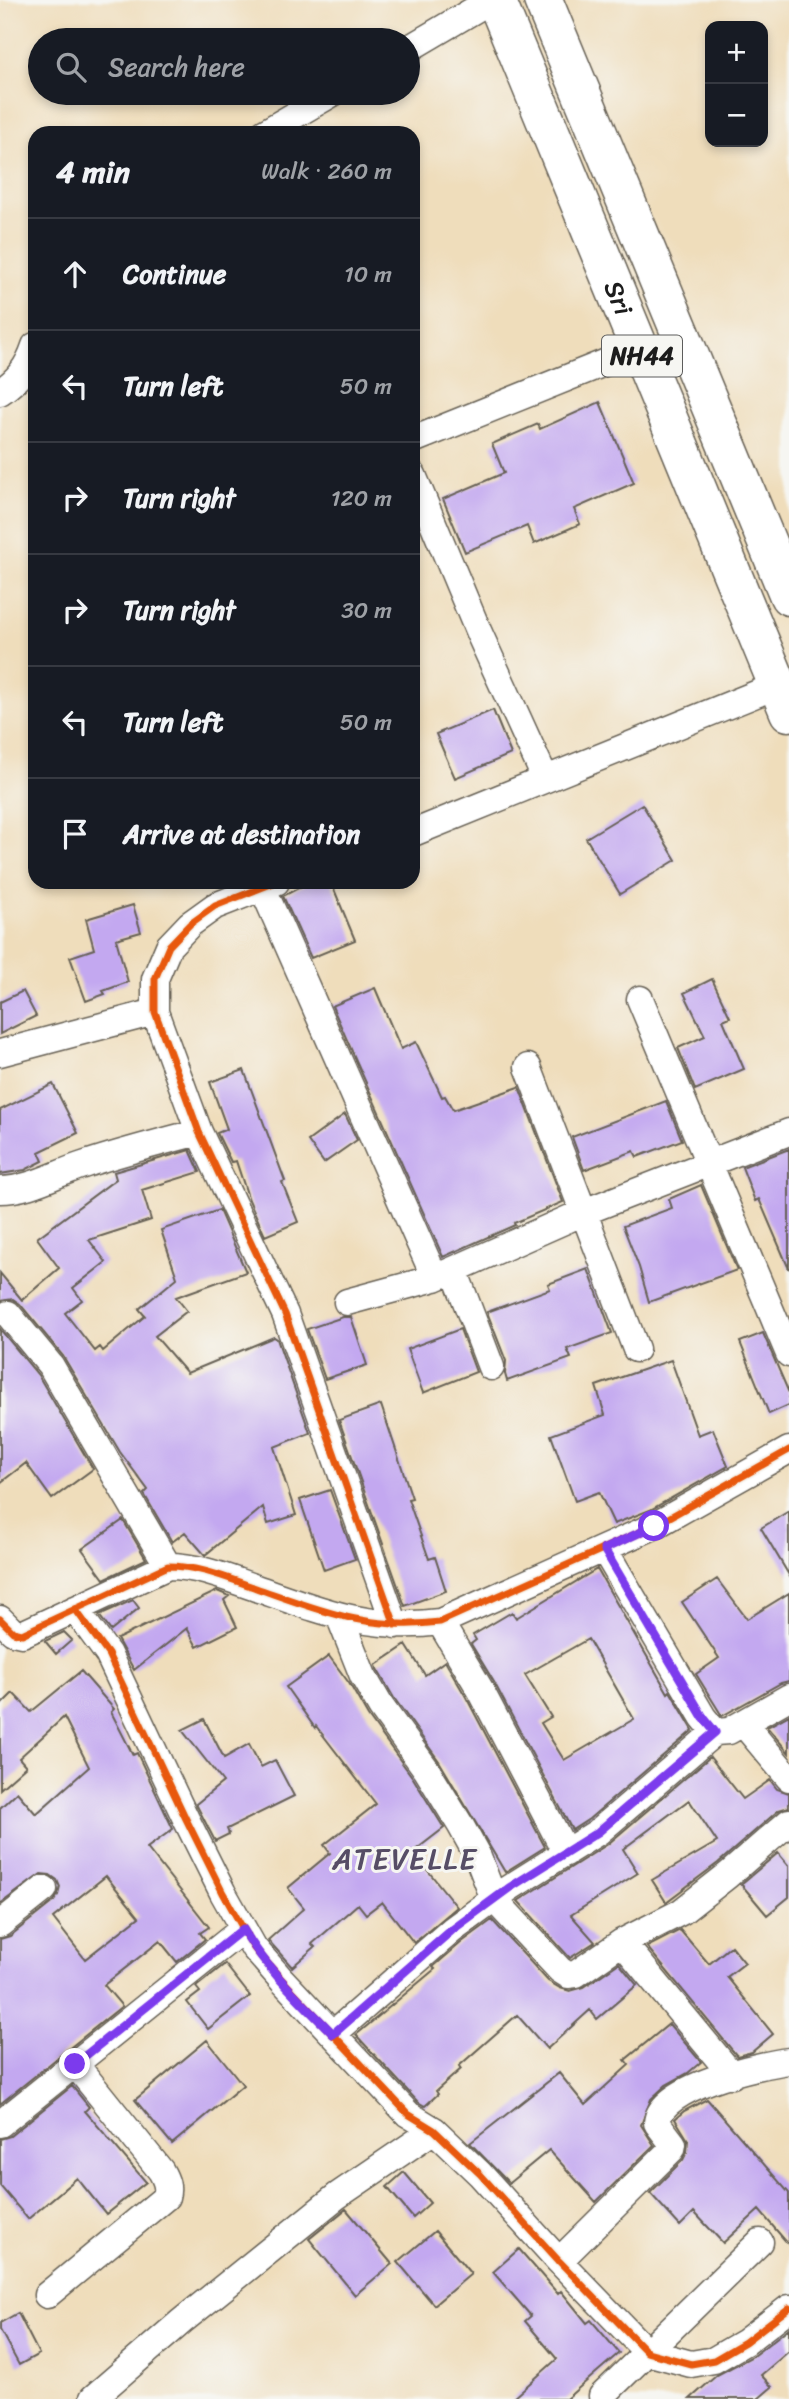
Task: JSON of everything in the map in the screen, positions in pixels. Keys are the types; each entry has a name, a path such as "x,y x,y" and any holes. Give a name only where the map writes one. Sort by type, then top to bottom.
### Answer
{"highway":[{"name":"Sri","path":"494,0 783,699"},
{"name":"NH44","path":"542,0 789,596"}],"street":[{"path":"420,42 494,0"},
{"path":"276,126 312,105"},
{"path":"420,437 639,349"},
{"path":"0,391 15,382 28,364"},
{"path":"420,492 479,633 545,778"},
{"path":"420,829 545,778 783,699"},
{"path":"254,889 215,906 190,924 169,946 155,979 155,1012 199,1132 285,1314 395,1625"},
{"path":"268,889 444,1274 491,1367"},
{"path":"640,999 789,1354"},
{"path":"0,1053 155,1012"},
{"path":"528,1067 636,1349"},
{"path":"0,1190 17,1190 118,1153 199,1132"},
{"path":"347,1302 444,1274 584,1212 789,1132"},
{"path":"8,1314 51,1366 168,1566"},
{"path":"4,1633 22,1634 168,1566 209,1571 340,1618 379,1625 440,1622 654,1526 789,1450"},
{"path":"604,1549 703,1717 715,1732"},
{"path":"75,1609 108,1654 186,1819 254,1948 408,2114 434,2130 480,2174 647,2352 691,2364 714,2360 745,2342 789,2308"},
{"path":"340,1618 363,1676 461,1826 477,1856 494,1899 560,1970 568,1975 576,1974 622,1942 681,1912 789,1822"},
{"path":"440,1622 480,1689 566,1853"},
{"path":"333,2034 452,1930 617,1818 715,1732 729,1731 789,1697"},
{"path":"743,1723 789,1778"},
{"path":"0,1924 44,1889"},
{"path":"0,2124 243,1929"},
{"path":"622,1942 732,2075"},
{"path":"559,2261 671,2149 673,2144 657,2123 660,2111 702,2082 789,2061"},
{"path":"47,2295 166,2197 168,2191 162,2171 75,2064"},
{"path":"93,2398 182,2321 337,2196 434,2130"},
{"path":"601,2396 760,2242"}],"building":[{"path":"600,402 634,483 574,509 580,524 534,544 527,526 465,552 443,499 504,473 492,444 538,424 540,429"},
{"path":"493,710 511,754 455,778 436,734"},
{"path":"642,804 676,860 620,894 586,838"},
{"path":"296,889 334,889 355,940 311,958 283,896"},
{"path":"133,905 141,932 116,939 128,982 103,991 105,994 86,1001 70,957 94,949 86,919"},
{"path":"712,979 730,1017 723,1020 744,1069 695,1090 678,1048 705,1036 684,993"},
{"path":"375,988 401,1049 416,1042 442,1097 445,1096 453,1110 519,1087 563,1202 443,1257 332,1006"},
{"path":"23,991 36,1016 0,1034 0,1002"},
{"path":"244,1070 298,1222 265,1236 236,1161 231,1162 217,1133 227,1129 210,1082"},
{"path":"53,1084 78,1133 39,1152 43,1161 25,1170 0,1174 0,1110"},
{"path":"666,1101 682,1140 637,1157 634,1151 584,1170 572,1137"},
{"path":"345,1114 357,1140 324,1163 308,1141"},
{"path":"789,1149 789,1269 759,1199 755,1201 742,1167"},
{"path":"190,1150 200,1172 142,1190 151,1220 89,1240 106,1262 73,1288 82,1300 65,1313 95,1351 100,1347 103,1351 145,1316 139,1309 177,1278 161,1230 219,1210 246,1272 176,1297 187,1311 155,1336 187,1373 274,1337 277,1339 310,1433 274,1447 296,1515 268,1524 263,1507 205,1555 185,1532 172,1542 144,1494 148,1490 120,1452 63,1356 20,1304 13,1299 0,1301 0,1273 22,1300 59,1268 37,1238 116,1179 114,1172"},
{"path":"701,1185 737,1270 649,1302 623,1226 672,1208 669,1199"},
{"path":"588,1269 612,1333 567,1349 571,1358 507,1381 506,1361 487,1312 550,1289 548,1284"},
{"path":"343,1317 351,1317 367,1365 325,1379 307,1329"},
{"path":"0,1329 38,1375 93,1469 52,1499 26,1463 0,1483"},
{"path":"460,1329 476,1372 423,1393 407,1349"},
{"path":"763,1333 789,1393 789,1405 769,1414 740,1342"},
{"path":"671,1360 698,1435 713,1429 728,1466 650,1510 614,1524 599,1492 575,1501 551,1435 605,1415 596,1386"},
{"path":"381,1405 412,1498 408,1499 429,1559 435,1557 446,1591 405,1606 339,1420"},
{"path":"330,1490 355,1559 324,1570 300,1500"},
{"path":"789,1511 789,1575 761,1528"},
{"path":"123,1520 146,1559 104,1579 82,1549"},
{"path":"597,1569 668,1693 670,1691 693,1730 589,1819 572,1830 471,1644 476,1640 473,1635 512,1612 516,1618","holes":["588,1639 634,1719 564,1760 541,1723 551,1717 525,1675"]},
{"path":"717,1579 747,1619 789,1593 789,1681 722,1716 696,1674 719,1658 682,1602"},
{"path":"217,1591 229,1596 224,1600 237,1627 197,1647 187,1628 134,1670 117,1639"},
{"path":"133,1600 139,1608 111,1631 99,1615"},
{"path":"64,1632 72,1640 56,1654 45,1641"},
{"path":"406,1645 425,1675 445,1661 545,1847 505,1872 439,1761 394,1698 377,1669 376,1665"},
{"path":"329,1656 444,1828 413,1852 457,1907 414,1943 382,1902 366,1914 358,1904 312,1944 315,1947 292,1967 268,1940 304,1908 288,1888 330,1853 324,1845 376,1804 286,1687"},
{"path":"81,1671 114,1709 111,1712 133,1755 137,1753 173,1829 147,1848 209,1927 200,1933 205,1939 177,1962 160,1941 104,1985 122,2006 0,2104 0,1939 10,1936 54,1901 60,1887 57,1880 50,1875 41,1874 0,1904 0,1808 17,1792 36,1814 89,1767 64,1717 19,1758 26,1766 0,1789 0,1706 13,1693 31,1712","holes":["106,1876 139,1917 85,1959 53,1918"]},
{"path":"789,1715 789,1753 767,1727"},
{"path":"204,1719 224,1758 249,1744 261,1767 275,1760 294,1796 227,1829 229,1834 215,1841 196,1804 223,1782 182,1730"},
{"path":"710,1757 743,1799 770,1780 777,1789 789,1793 789,1807 779,1810 718,1863 666,1902 652,1880 717,1842 689,1800 623,1849 638,1873 571,1915 595,1942 570,1958 518,1901 608,1844"},
{"path":"778,1853 789,1866 789,1897 767,1915 741,1884"},
{"path":"492,1920 548,1981 560,1988 570,1991 584,1987 619,1963 637,1985 597,2019 590,2010 547,2049 517,2015 459,2066 461,2069 436,2091 438,2094 425,2106 418,2102 356,2035 435,1969 433,1967 462,1942"},
{"path":"680,1930 709,1964 731,1946 745,1963 727,1977 773,2034 752,2052 737,2056 647,1947"},
{"path":"225,1964 250,1996 208,2029 187,2002 200,1992 196,1987"},
{"path":"669,2024 701,2062 666,2085 651,2099 641,2125 654,2145 596,2202 549,2150 509,2183 470,2143 559,2073 585,2105 629,2065 625,2060"},
{"path":"207,2040 243,2085 172,2144 135,2100"},
{"path":"72,2086 89,2107 85,2111 146,2182 106,2214 77,2178 28,2219 0,2186 0,2139 10,2136"},
{"path":"707,2099 789,2193 789,2245 759,2210 723,2243 694,2212 680,2226 650,2193 683,2160 687,2152 688,2140 675,2119"},
{"path":"404,2172 430,2203 413,2218 387,2187"},
{"path":"346,2209 392,2264 355,2295 309,2239"},
{"path":"435,2231 471,2274 434,2305 398,2262"},
{"path":"519,2249 558,2294 561,2291 587,2323 591,2320 619,2353 566,2399 512,2399 557,2359 525,2321 531,2316 493,2272"},
{"path":"18,2313 39,2354 19,2365 0,2330 0,2323"},
{"path":"789,2328 789,2351 761,2375 772,2387 758,2399 690,2399 717,2375 753,2356"}],"cycle path":[{"path":"258,889 215,906 190,924 169,946 155,979 155,1012 199,1132 285,1314 395,1625"},
{"path":"0,1619 13,1632 22,1634 168,1566 213,1573 346,1617 391,1624 440,1622 654,1526 789,1450"},
{"path":"75,1609 108,1654 186,1819 254,1948 408,2114 434,2130 480,2174 647,2352 691,2364 714,2360 745,2342 789,2308"}],"district":[{"name":"ATEVELLE","path":"405,1859"}],"route":[{"path":"75,2064 243,1929 254,1948 333,2034 452,1930 509,1888 598,1832 694,1752 715,1732 703,1717 604,1549 654,1526"}]}
